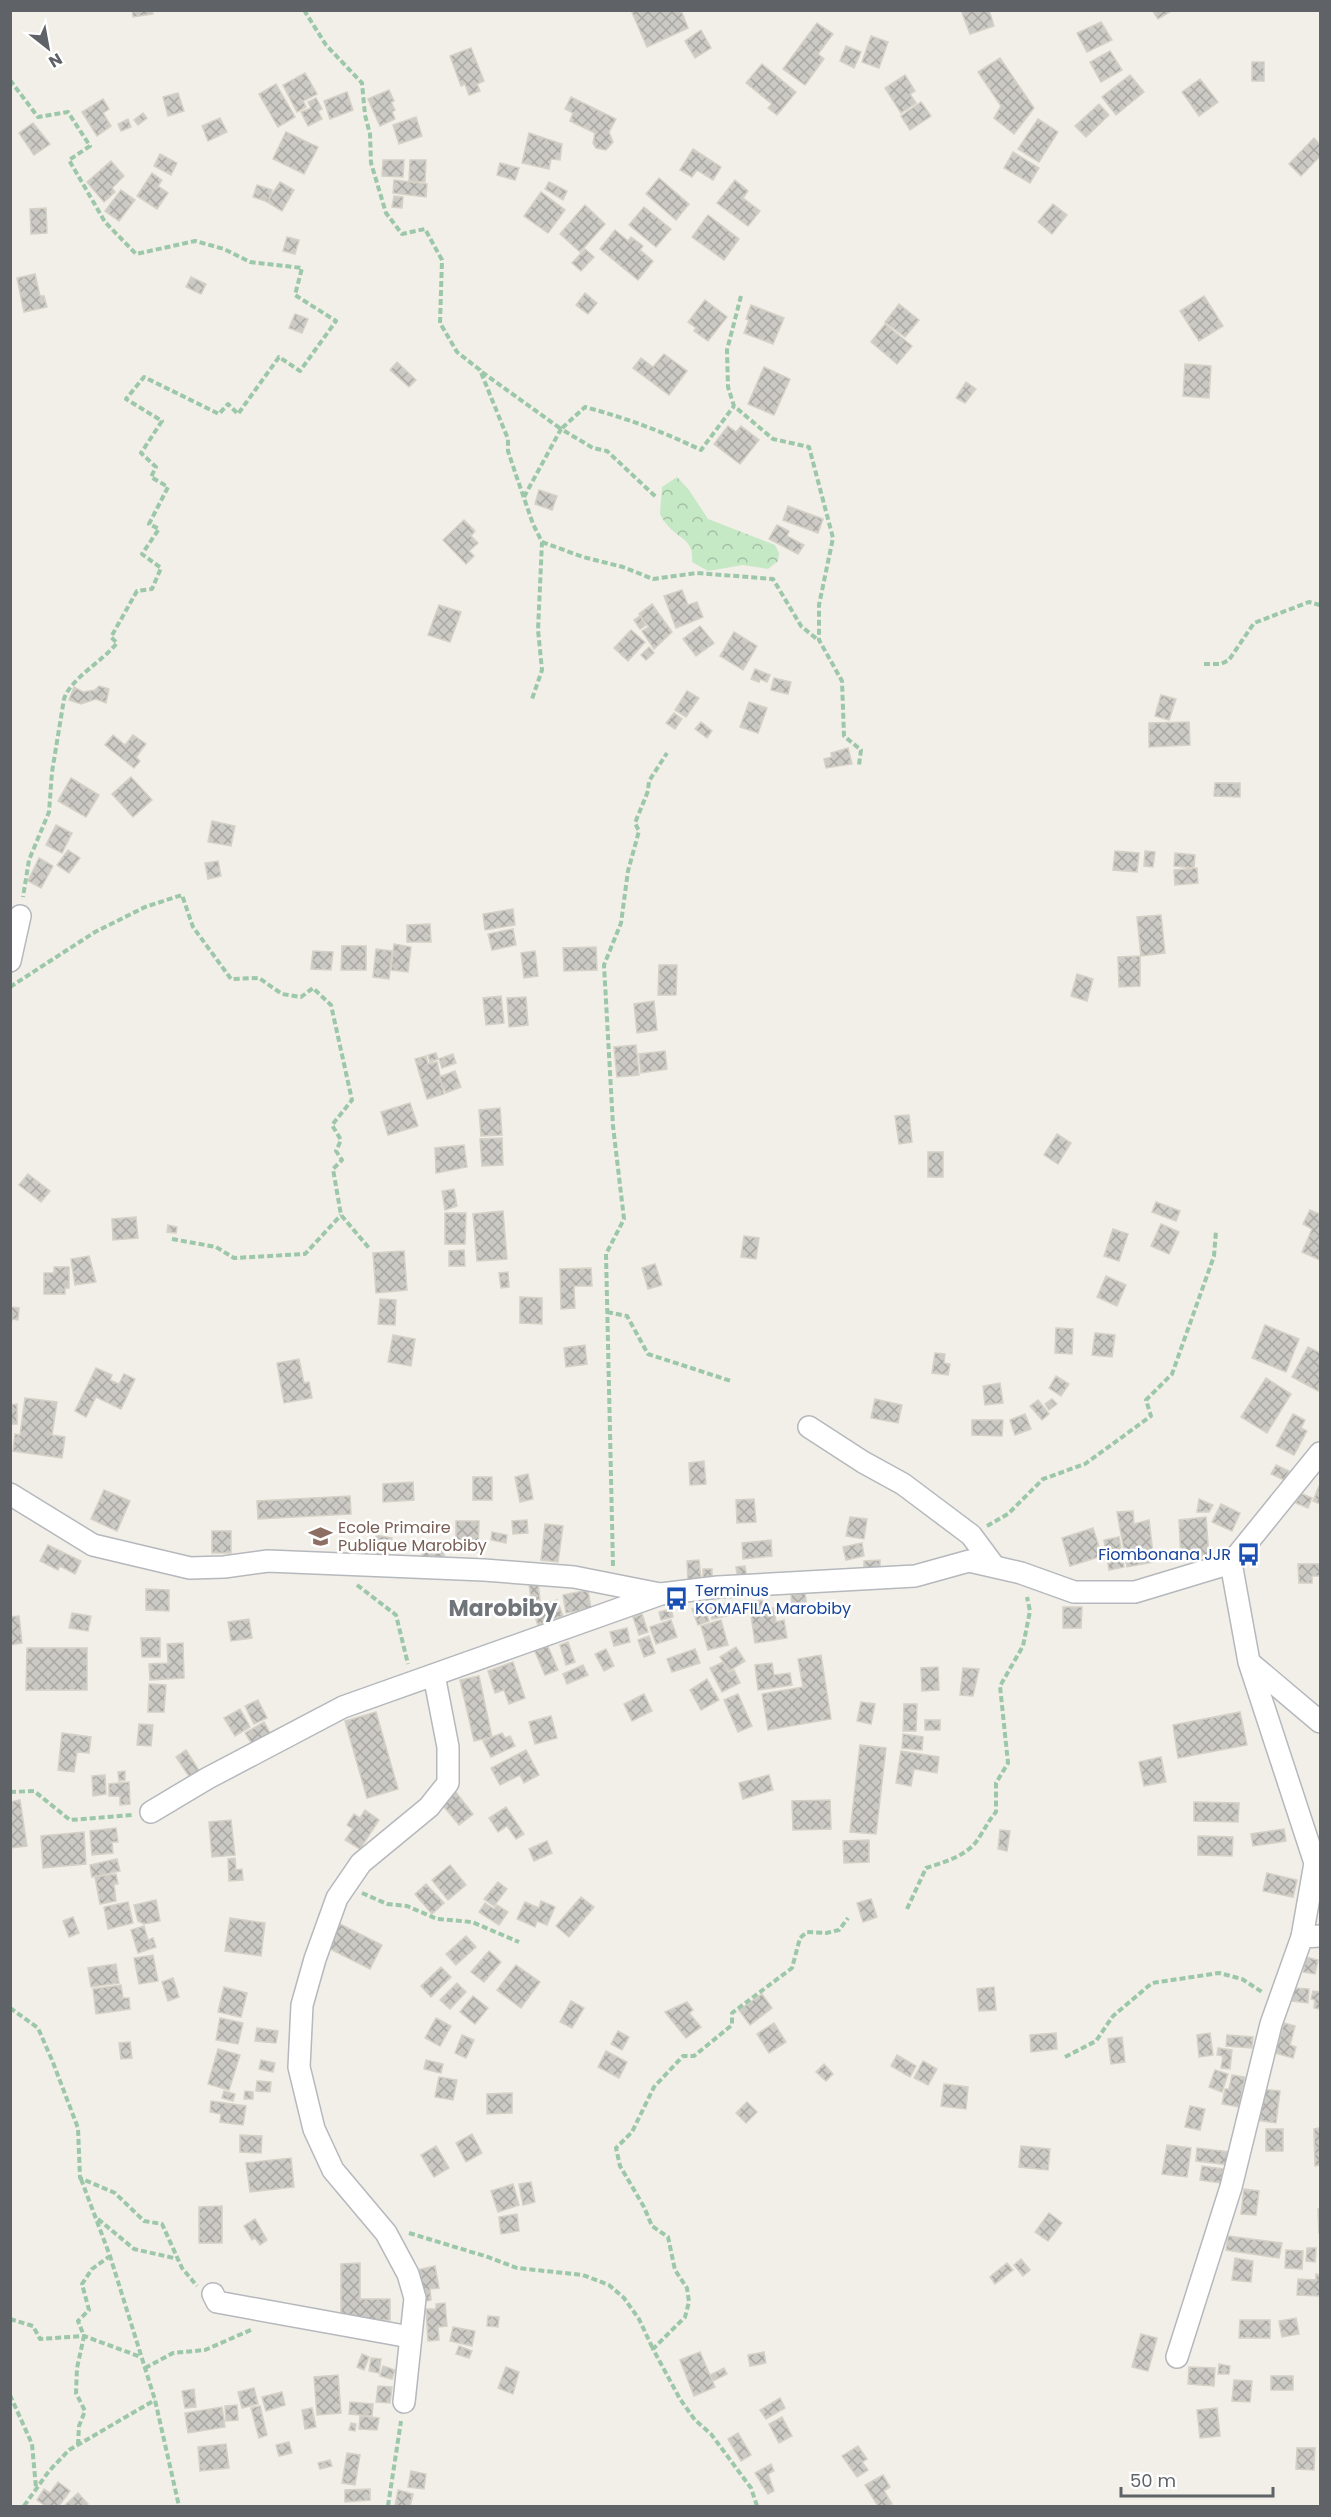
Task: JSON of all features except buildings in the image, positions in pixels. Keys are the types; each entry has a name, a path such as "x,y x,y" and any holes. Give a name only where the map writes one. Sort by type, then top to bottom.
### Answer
{"street":[{"path":"10,961 20,916"},
{"path":"809,1427 903,1485 971,1535 994,1566"},
{"path":"151,1812 208,1778 343,1707 661,1594 718,1587 915,1576 969,1561 1021,1573 1074,1592 1135,1592 1231,1563 1320,1453"},
{"path":"10,1494 93,1545 190,1568 224,1567 268,1561 484,1570 574,1576 661,1594"},
{"path":"1178,2357 1231,2187 1271,2024 1284,1988 1311,1936 1315,1863 1249,1662 1231,1563"},
{"path":"1249,1662 1320,1722"},
{"path":"404,2402 415,2298 408,2274 386,2233 333,2170 314,2129 299,2067 302,2006 315,1959 337,1898 361,1863 429,1807 448,1783 448,1747 434,1675"},
{"path":"213,2294 217,2302 410,2337"}],"path":[{"path":"304,10 326,45 362,83 365,116 370,134 371,163 386,213 402,234 425,228 442,260 440,323 457,352 561,429 593,448 607,451 657,497"},
{"path":"10,80 38,117 68,112 90,146 69,160 105,222 136,254 195,241 224,249 250,262 302,268 295,295 336,321 300,371 279,357 238,414 228,404 219,414 144,376 126,399 162,421 141,453 156,467 151,477 168,487 150,524 159,529 142,554 161,568 152,589 137,591 111,637 117,643 107,656 68,687 52,772 50,813 29,860 20,916"},
{"path":"741,296 727,350 728,387 734,406 772,439 809,447 833,538 819,605 819,640"},
{"path":"480,370 508,439 508,451 533,524 543,542 538,630 542,670 532,699"},
{"path":"524,497 561,429 585,407 616,415 668,434 701,450 734,406"},
{"path":"543,542 583,557 623,567 653,579 697,573 773,579 801,626 819,640 842,681 844,736 861,750 859,765"},
{"path":"1204,664 1221,664 1228,660 1254,623 1309,602 1320,605"},
{"path":"613,1585 606,1254 624,1219 613,1126 604,965 621,923 628,871 639,831 635,823 648,791 649,781 667,753"},
{"path":"10,987 95,932 145,907 182,896 193,927 231,979 259,978 282,994 301,997 313,988 331,1005 352,1100 332,1125 341,1140 336,1151 342,1160 333,1169 341,1215 369,1248"},
{"path":"172,1239 216,1247 234,1258 305,1254 341,1215"},
{"path":"971,1535 1008,1514 1043,1479 1085,1464 1152,1416 1146,1400 1172,1374 1214,1256 1216,1231"},
{"path":"607,1311 627,1316 648,1354 731,1381"},
{"path":"334,1564 363,1592 396,1615 413,1682"},
{"path":"907,1909 926,1868 954,1859 980,1838 985,1825 996,1812 996,1783 1008,1763 1000,1686 1023,1646 1030,1611 1021,1573"},
{"path":"10,1792 34,1791 70,1820 151,1812"},
{"path":"351,1878 363,1895 387,1904 407,1906 437,1919 472,1922 519,1942"},
{"path":"653,2349 685,2317 689,2302 687,2288 675,2270 668,2237 652,2226 644,2206 620,2166 616,2148 632,2132 654,2087 684,2055 694,2056 732,2025 732,2013 792,1968 800,1938 807,1932 839,1930 848,1918"},
{"path":"1065,2057 1096,2042 1113,2016 1152,1983 1219,1972 1242,1979 1260,1993 1284,1988"},
{"path":"10,2008 38,2028 78,2128 81,2178 110,2256 155,2400 179,2506"},
{"path":"81,2178 115,2193 144,2221 162,2224 178,2259 203,2294 208,2297 213,2294"},
{"path":"96,2218 135,2249 178,2259"},
{"path":"379,2225 488,2257 517,2268 583,2275 609,2285 624,2298 639,2319 680,2399 694,2420 711,2434 751,2488 757,2506"},
{"path":"78,2445 79,2426 85,2411 76,2392 77,2368 84,2336 78,2321 89,2310 82,2284 92,2269 110,2256"},
{"path":"10,2319 33,2326 40,2339 84,2336 142,2358"},
{"path":"145,2368 172,2354 205,2350 255,2328"},
{"path":"10,2395 32,2444 37,2489"},
{"path":"24,2506 56,2464 78,2445 155,2400"},
{"path":"387,2506 404,2402"}],"green space":[{"path":"677,477 689,490 708,519 775,545 779,553 778,561 768,569 743,565 708,571 692,562 689,545 660,514 662,487"}],"place":[{"name":"Ecole Primaire Publique Marobiby","path":"320,1536"},
{"name":"Fiombonana JJR","path":"1249,1554"},
{"name":"Terminus KOMAFILA Marobiby","path":"677,1599"}],"district":[{"name":"Marobiby","path":"503,1608"}]}
